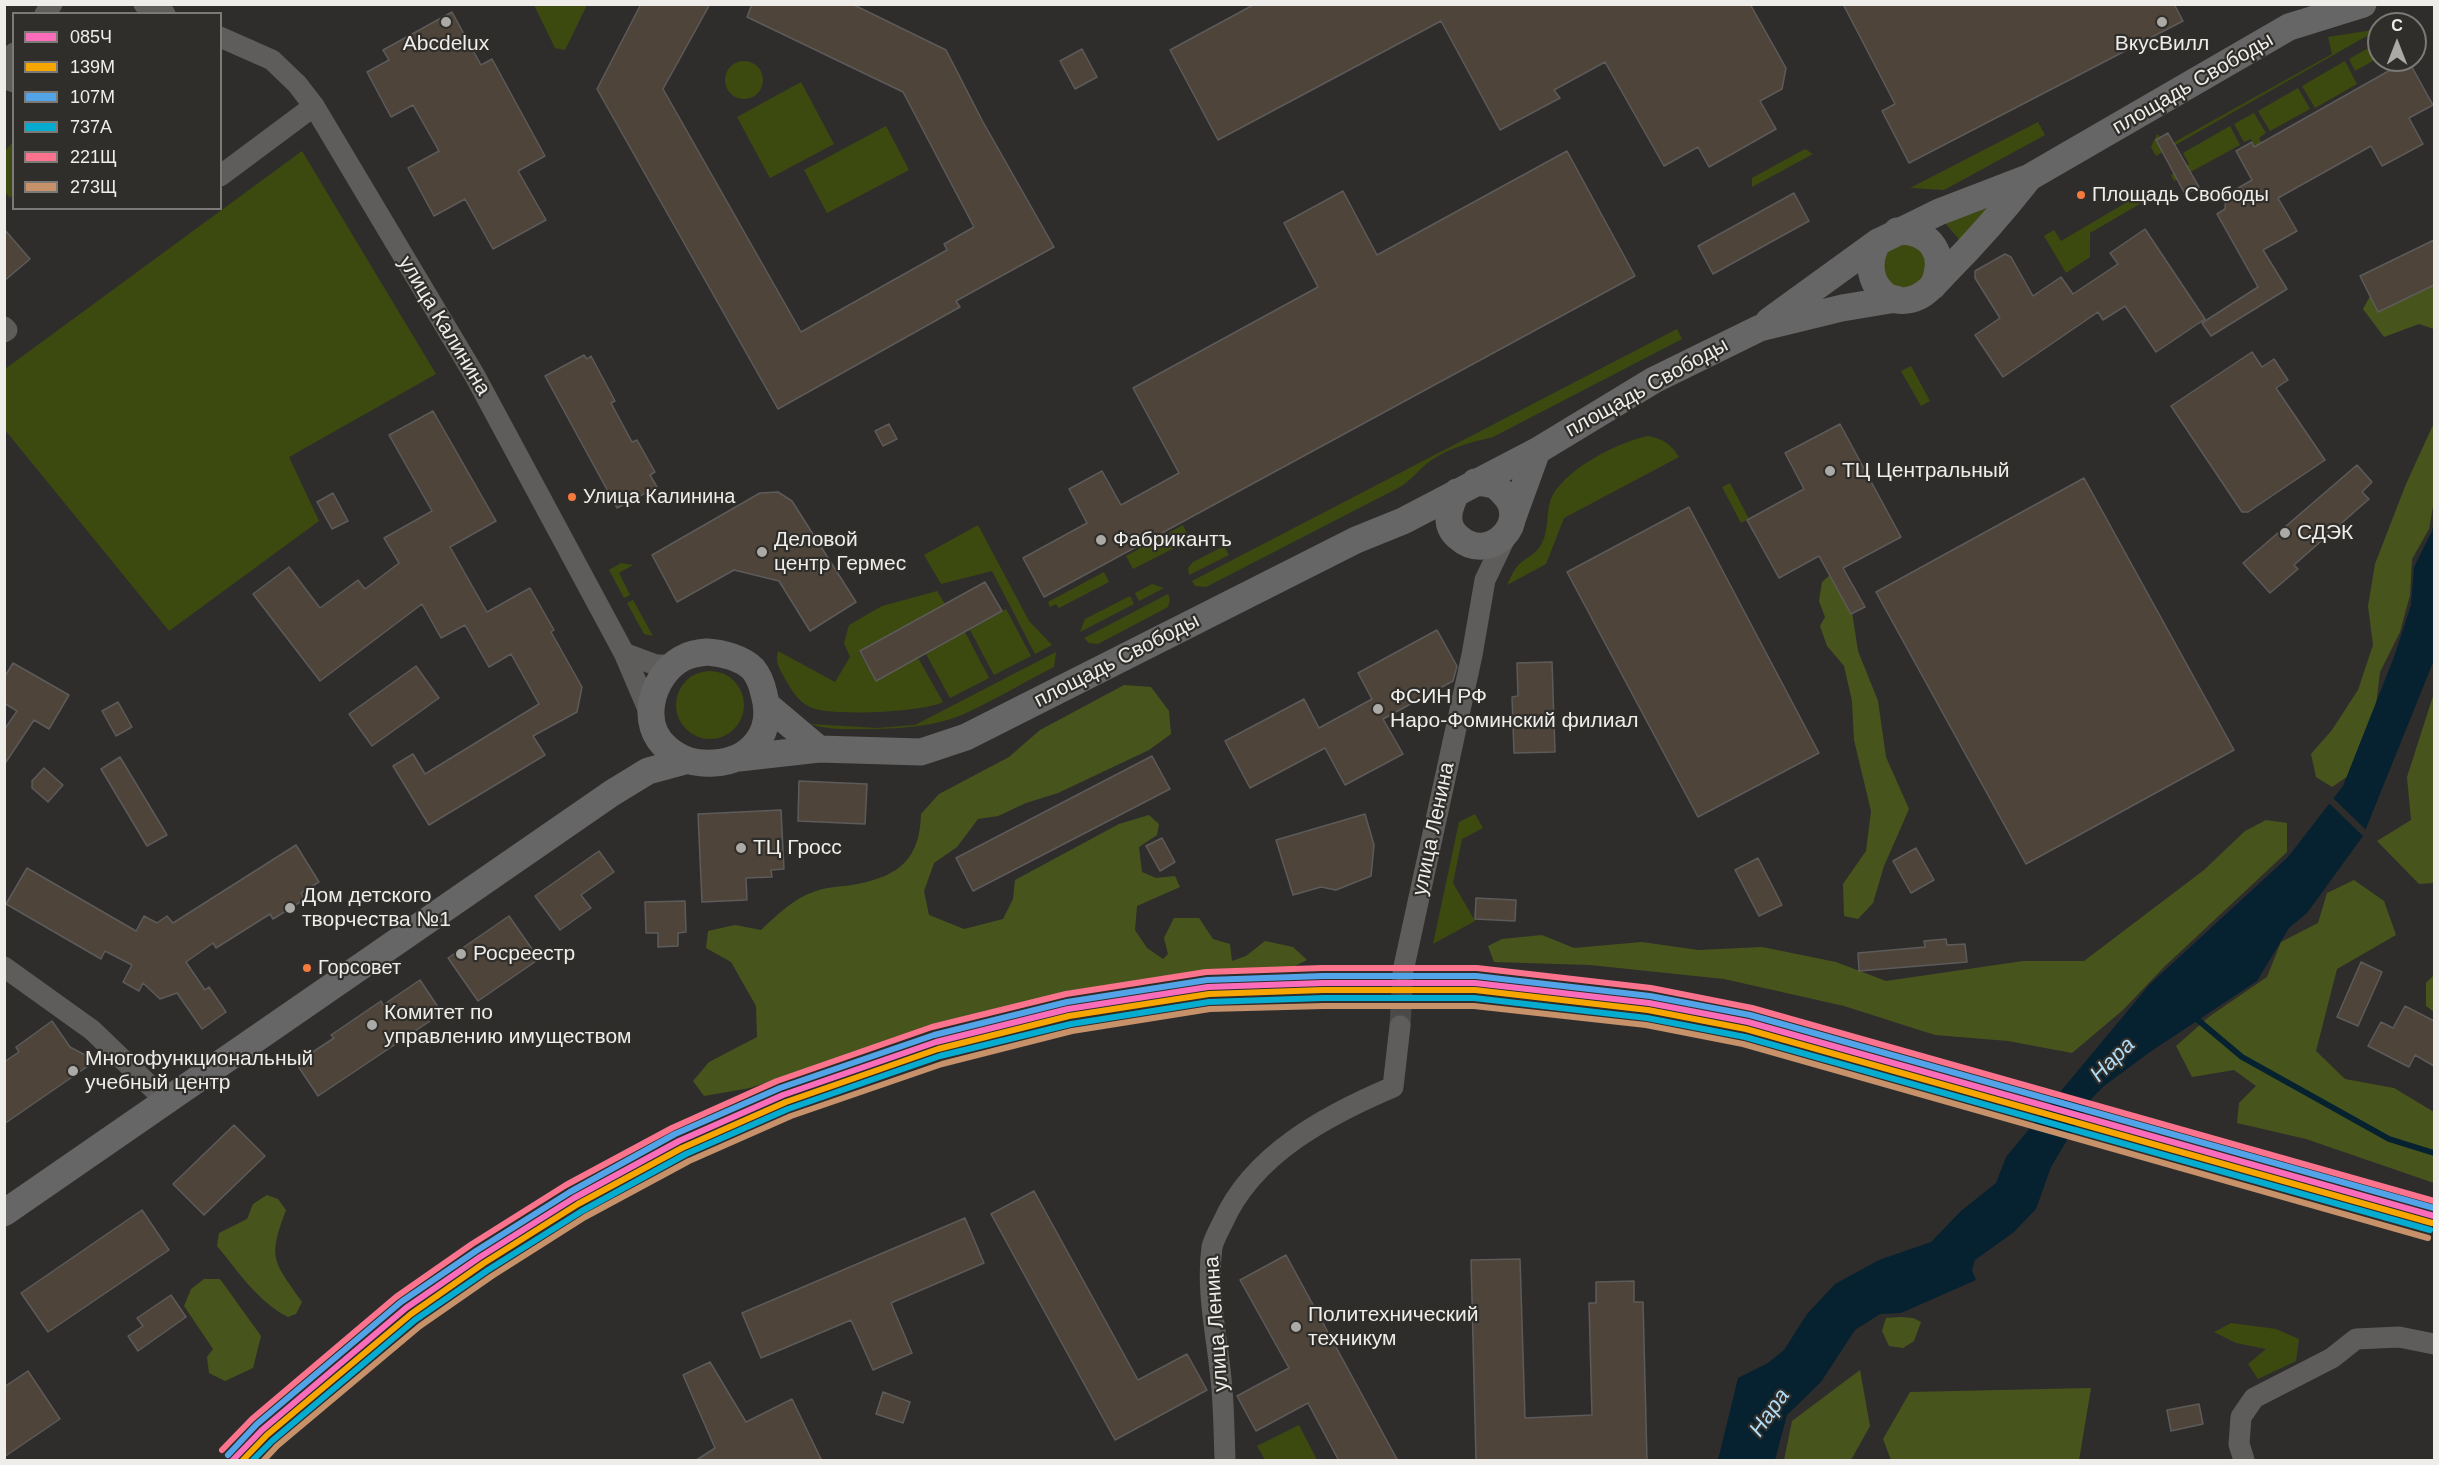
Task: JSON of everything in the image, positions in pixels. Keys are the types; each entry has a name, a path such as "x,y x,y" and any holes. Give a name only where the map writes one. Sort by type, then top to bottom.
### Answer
{"main road":[{"name":"площадь Свободы","path":"740,758 819,749 921,752 966,737 1356,540 1403,521 1537,451 1654,380 1760,328 1888,236 1940,212 2030,177 2289,27 2362,4"},
{"name":"площадь Свободы","path":"1760,328 1842,308 1920,296 1933,286 1985,232 2030,177"},
{"path":"1896,299 1877,287 1871,277 1869,264 1872,252 1888,236 1911,231 1924,236 1934,246 1939,259 1938,273 1933,286"},
{"path":"1403,521 1488,547 1510,527 1537,451"},
{"path":"1459,538 1447,511 1466,487 1495,485 1509,499 1510,527"},
{"path":"4,1213 612,793 648,771 685,761 706,763 740,758 754,747 764,730 768,706 754,670 744,662 720,652 707,652 683,658 673,665 657,686 648,771"},
{"path":"768,706 819,749"},
{"path":"652,720 664,746 685,761"}],"street":[{"path":"144,4 161,12"},
{"name":"улица Калинина","path":"222,39 272,60 297,84 314,106 475,376 624,653 652,720"},
{"path":"222,175 314,106"},
{"path":"4,327 7,330 4,332"},
{"name":"улица Ленина","path":"1403,972 1472,656 1485,580 1510,527"},
{"path":"1459,538 1485,580"},
{"path":"624,653 656,664 673,665"},
{"path":"4,967 92,1030 166,1101"},
{"name":"улица Ленина","path":"1225,1461 1221,1381 1211,1297 1213,1245 1231,1204 1254,1175 1301,1134 1359,1102 1393,1087 1400,1026"},
{"path":"2244,1461 2239,1444 2241,1417 2254,1398 2332,1358 2356,1339 2399,1337 2434,1344"}],"green space":[{"path":"534,5 587,5 565,50 555,48"},
{"path":"2367,31 2367,36 2156,156 2151,147 2157,134 2171,144 2332,54 2328,37"},
{"path":"2367,49 2367,64 2355,71 2349,59"},
{"path":"744,61 751,62 757,67 762,73 762,87 757,93 751,98 744,99 737,98 731,93 726,87 725,80 726,73 731,67 737,62"},
{"path":"2345,61 2357,84 2315,108 2302,86"},
{"path":"801,82 834,144 770,178 737,117"},
{"path":"2298,88 2310,109 2270,131 2258,111"},
{"path":"2254,113 2266,133 2259,138 2266,151 2260,154 2251,139 2244,142 2234,124"},
{"path":"2038,122 2045,135 1944,190 1910,188"},
{"path":"886,126 909,170 827,213 804,170"},
{"path":"2230,126 2240,145 2174,181 2171,175 2189,164 2183,153"},
{"path":"12,143 12,196 10,198 5,192 5,151"},
{"path":"1805,149 1813,154 1752,187 1752,178"},
{"path":"302,151 436,374 289,457 319,521 169,631 5,430 5,369"},
{"path":"2008,193 1961,247 1958,238 1944,222"},
{"path":"2139,195 2143,202 2090,233 2090,257 2066,273 2044,236 2054,230 2061,241"},
{"path":"1900,237 1931,255 1920,288 1886,287 1878,253"},
{"path":"2434,285 2434,329 2419,324 2384,337 2363,309 2375,287"},
{"path":"1677,329 1682,339 1493,437 1445,452 1430,461 1400,487 1206,587 1195,586 1192,581"},
{"path":"1911,366 1930,401 1921,406 1901,371"},
{"path":"2434,423 2434,501 2429,529 2412,559 2410,595 2400,632 2380,672 2374,722 2354,772 2332,787 2316,777 2311,754 2332,730 2358,690 2373,645 2368,606 2375,564 2406,484"},
{"path":"1648,436 1666,443 1679,457 1564,518 1546,564 1507,585 1516,568 1542,543 1546,533 1550,502 1565,479 1606,451"},
{"path":"1730,483 1749,519 1741,523 1722,487"},
{"path":"978,525 1029,621 1052,645 1035,654 992,571 941,584 924,555"},
{"path":"1183,525 1187,534 1186,542 1133,569 1126,556"},
{"path":"1224,546 1229,555 1189,575 1188,568 1193,562"},
{"path":"621,563 633,565 619,573 630,595 624,598 609,570"},
{"path":"1104,572 1109,582 1059,608 1056,604 1050,607 1048,602"},
{"path":"1830,575 1852,612 1858,651 1878,701 1886,757 1909,809 1884,866 1873,903 1858,919 1844,916 1843,884 1866,851 1871,811 1854,740 1852,701 1844,666 1827,646 1820,626 1825,617 1819,601 1822,582"},
{"path":"1152,584 1164,588 1139,601 1135,593"},
{"path":"937,591 945,604 859,652 876,681 918,658 943,702 898,711 821,710 801,701 784,677 778,665 778,651 835,682 850,657 844,643 849,625 882,606"},
{"path":"1168,594 1170,600 1168,607 1098,644 1089,643 1084,638"},
{"path":"1130,596 1134,604 1080,632 1085,619"},
{"path":"633,600 653,636 644,634 627,603"},
{"path":"1006,609 1031,656 994,675 970,630"},
{"path":"965,632 989,678 950,698 926,654"},
{"path":"1056,652 1054,667 987,703 952,718 928,724 889,728 837,729 810,724 877,728 915,725"},
{"path":"710,671 723,674 734,681 741,692 744,705 741,718 734,729 723,736 710,739 697,736 686,729 679,718 676,705 679,692 686,681 697,674"},
{"path":"1124,685 1151,687 1169,711 1171,734 1149,750 1058,793 1026,803 998,816 978,819 957,847 934,863 924,891 929,915 964,929 1003,919 1013,899 1015,880 1119,824 1149,815 1159,824 1157,835 1139,847 1142,872 1156,878 1175,876 1180,887 1137,906 1135,930 1147,948 1163,959 1168,954 1164,938 1174,918 1199,918 1213,939 1230,944 1232,961 1246,956 1265,941 1293,947 1307,960 1293,967 1181,975 1067,992 932,1028 750,1088 704,1096 693,1081 709,1062 757,1037 756,1006 731,962 706,948 708,931 735,925 761,930 787,907 808,894 821,889 872,881 896,870 912,853 917,842 921,814 939,794 1009,757 1040,730"},
{"path":"2434,693 2434,883 2419,884 2377,841 2411,820 2407,777"},
{"path":"1475,814 1483,828 1462,839 1453,883 1475,921 1433,944 1459,822"},
{"path":"2266,820 2287,823 2287,852 2164,967 2123,1010 2072,1053 2008,1041 1935,1035 1844,1006 1724,979 1590,965 1494,962 1488,946 1502,939 1542,935 1574,948 1642,942 1698,950 1762,947 1836,962 1886,981 2023,961 2084,961 2204,870 2245,831"},
{"path":"2354,880 2384,901 2396,935 2337,969 2316,1051 2345,1079 2394,1088 2434,1112 2434,1183 2306,1139 2237,1123 2239,1103 2256,1086 2234,1070 2192,1077 2176,1046 2210,1016 2267,977 2281,942 2318,923 2327,893"},
{"path":"2434,975 2434,1012 2426,1006 2426,983"},
{"path":"267,1195 278,1199 286,1210 277,1240 276,1259 302,1302 296,1314 288,1317 258,1295 217,1246 219,1233 247,1219 253,1204"},
{"path":"204,1279 220,1279 261,1336 253,1368 225,1381 209,1373 207,1357 213,1349 184,1306 191,1289"},
{"path":"1886,1318 1913,1318 1921,1322 1914,1341 1903,1348 1889,1346 1882,1331"},
{"path":"2231,1323 2276,1329 2299,1339 2296,1361 2258,1379 2248,1364 2266,1349 2236,1343 2214,1332"},
{"path":"1860,1370 1870,1426 1851,1460 1784,1460 1792,1421"},
{"path":"2091,1388 2079,1460 1891,1460 1883,1439 1910,1392"},
{"path":"1299,1425 1317,1460 1265,1460 1257,1446"}],"water":[{"name":"Нара","path":"2434,521 2434,660 2363,836 2307,913 2289,928 2257,981 2150,1052 2104,1086 2092,1098 2051,1167 2036,1209 2014,1232 1975,1260 1972,1270 1976,1280 1901,1313 1880,1314 1855,1330 1821,1382 1787,1415 1775,1460 1718,1460 1738,1378 1768,1363 1784,1350 1807,1314 1835,1284 1879,1260 1931,1242 1961,1211 1996,1183 2006,1157 2150,984 2288,857 2343,786 2394,657 2411,605 2414,567 2432,531"}],"pier":[{"path":"2331,796 2368,832 2365,838 2327,801"}],"building":[{"path":"641,4 710,4 663,89 801,332 947,250 944,244 974,227 903,92 747,17 752,4 852,4 946,50 983,122 1054,247 956,301 960,307 778,409 597,89"},
{"path":"1255,4 1750,4 1786,68 1782,89 1760,101 1776,129 1709,167 1698,147 1664,166 1605,62 1554,90 1560,98 1500,130 1441,21 1218,140 1170,50"},
{"path":"1843,4 2174,4 2183,21 1909,163 1882,111 1895,104"},
{"path":"452,12 481,65 492,59 545,156 518,171 546,220 493,249 465,199 434,216 408,168 439,151 413,105 391,117 367,72 389,60 383,50"},
{"path":"1082,49 1097,77 1075,89 1060,61"},
{"path":"2387,72 2415,72 2433,105 2409,118 2423,144 2382,166 2371,146 2278,198 2297,231 2263,250 2287,289 2211,336 2202,323 2258,287 2217,214 2225,209 2226,195 2252,180 2236,151 2252,142 2254,147"},
{"path":"2168,133 2199,187 2185,194 2156,140"},
{"path":"1567,151 1635,276 1044,597 1023,558 1087,523 1069,489 1102,471 1121,505 1179,473 1133,388 1318,287 1284,223 1343,191 1377,255"},
{"path":"1794,193 1809,221 1713,274 1698,246"},
{"path":"4,229 30,259 4,281"},
{"path":"2145,229 2205,319 2156,352 2125,306 2103,320 2098,312 2003,377 1975,335 2000,318 1975,278 1975,271 2005,254 2011,257 2033,296 2061,277 2073,294 2118,264 2110,253"},
{"path":"2434,240 2434,285 2378,312 2360,276"},
{"path":"2252,352 2262,367 2274,359 2288,380 2276,388 2325,460 2248,512 2242,512 2171,406"},
{"path":"584,355 587,359 591,356 615,401 611,403 632,442 637,440 655,472 650,475 657,487 617,508 545,376"},
{"path":"433,411 496,521 450,547 487,612 530,588 554,630 551,632 582,687 577,712 533,736 545,755 429,825 393,766 413,754 425,774 539,704 511,654 489,667 465,625 441,638 422,604 320,681 253,594 289,567 320,608 358,580 365,589 399,563 384,538 432,511 389,435"},
{"path":"889,424 897,439 883,446 875,431"},
{"name":"ТЦ Центральный","path":"1840,424 1901,537 1843,568 1865,607 1851,614 1819,556 1779,578 1747,520 1804,489 1785,453"},
{"path":"2357,465 2372,482 2362,492 2369,499 2294,565 2298,569 2270,593 2243,563"},
{"path":"2084,478 2234,750 2026,864 1876,592"},
{"name":"Деловой центр Гермес","path":"778,492 792,501 856,602 810,631 779,581 734,570 677,602 652,555 760,493"},
{"path":"333,493 348,521 332,529 317,502"},
{"path":"1689,507 1819,753 1698,817 1567,572"},
{"path":"985,582 1002,611 876,681 860,651"},
{"name":"ФСИН РФ Наро-Фоминский филиал","path":"1437,630 1457,666 1453,681 1383,719 1403,754 1345,785 1325,748 1250,788 1225,741 1304,699 1319,728 1372,699 1358,673"},
{"path":"1552,662 1555,752 1514,753 1512,697 1518,696 1517,663"},
{"path":"13,663 69,695 49,729 34,720 4,765 4,730 17,711 4,703 4,678"},
{"path":"416,666 439,698 372,746 349,714"},
{"path":"118,702 132,727 116,736 102,711"},
{"path":"1152,756 1170,789 973,891 956,858"},
{"path":"120,757 167,835 147,846 101,769"},
{"path":"44,768 63,785 48,802 32,788 32,781"},
{"path":"799,781 867,784 865,824 798,821"},
{"name":"ТЦ Гросс","path":"781,810 784,869 771,870 772,877 746,878 747,900 702,902 698,814"},
{"path":"1365,814 1374,845 1371,876 1336,890 1321,887 1293,895 1276,840"},
{"path":"1162,838 1175,862 1160,871 1146,846"},
{"path":"296,845 319,882 301,893 305,899 273,919 270,914 216,948 213,943 186,962 205,990 209,987 226,1012 202,1029 177,993 160,999 143,983 139,991 123,982 132,965 105,951 101,959 6,904 27,868 136,931 144,916 157,923 167,916 173,923"},
{"path":"1916,848 1934,880 1911,893 1893,861"},
{"path":"599,851 614,872 581,895 591,908 560,930 535,896"},
{"path":"1758,858 1782,905 1759,916 1735,870"},
{"path":"1476,898 1516,900 1515,921 1475,919"},
{"path":"685,901 686,932 678,933 678,946 658,947 658,933 646,933 645,902"},
{"path":"509,916 539,959 478,1001 448,958"},
{"path":"1946,939 1947,945 1965,944 1967,962 1859,971 1858,953 1925,947 1924,941"},
{"path":"2361,962 2382,972 2358,1026 2337,1017"},
{"path":"420,980 442,1013 318,1096 296,1063 334,1038 331,1035 381,1001 383,1005"},
{"path":"2405,1006 2434,1021 2434,1066 2415,1055 2409,1067 2368,1046 2381,1022 2393,1028"},
{"path":"52,1021 70,1047 85,1055 91,1064 4,1124 4,1062 19,1052 16,1047"},
{"path":"234,1125 265,1156 204,1215 173,1184"},
{"path":"1034,1191 1138,1380 1187,1354 1207,1390 1115,1440 991,1214"},
{"path":"142,1210 169,1250 48,1332 21,1293"},
{"path":"965,1218 984,1263 891,1303 912,1353 873,1370 851,1320 761,1358 742,1313"},
{"name":"Политехнический техникум","path":"1286,1255 1398,1461 1339,1461 1308,1403 1256,1431 1237,1396 1289,1368 1240,1280"},
{"path":"1520,1259 1525,1418 1592,1415 1589,1303 1596,1303 1596,1282 1634,1281 1634,1302 1643,1302 1647,1461 1476,1461 1471,1260"},
{"path":"171,1295 186,1317 138,1351 128,1336 143,1326 137,1318"},
{"path":"710,1362 746,1422 792,1399 822,1461 695,1461 715,1448 683,1375"},
{"path":"28,1371 60,1419 4,1457 4,1387"},
{"path":"883,1392 910,1402 903,1423 876,1414"},
{"path":"2199,1404 2203,1424 2171,1431 2167,1410"}],"waterway":[{"path":"2192,1015 2242,1057 2389,1139 2434,1153"}],"tunnel":[{"path":"1400,1026 1403,971"}],"transit line":[{"name":"221Щ","path":"222,1450 252,1419 396,1297 472,1244 566,1185 672,1128 777,1081 932,1027 1066,994 1206,972 1322,968 1477,968 1651,988 1752,1008 2434,1201"},
{"name":"107М","path":"228,1455 257,1424 401,1302 476,1251 570,1192 675,1134 780,1088 934,1035 1067,1002 1207,980 1323,976 1476,976 1650,996 1750,1015 2434,1208"},
{"name":"085Ч","path":"233,1460 262,1430 406,1308 480,1257 574,1198 679,1141 783,1095 936,1042 1068,1009 1208,987 1323,983 1475,983 1649,1003 1748,1022 2434,1216"},
{"name":"139М","path":"243,1460 267,1435 411,1314 484,1263 578,1204 682,1148 786,1102 938,1049 1069,1016 1209,994 1323,990 1475,990 1648,1010 1746,1029 2432,1223"},
{"name":"737А","path":"253,1460 272,1441 415,1320 488,1270 582,1211 686,1154 788,1109 940,1056 1071,1024 1209,1002 1323,998 1474,998 1647,1018 1745,1037 2430,1230"},
{"name":"273Щ","path":"264,1460 277,1446 420,1326 492,1276 585,1217 689,1161 791,1116 942,1064 1072,1031 1210,1009 1474,1006 1646,1025 1743,1044 2428,1238"}],"place":[{"name":"Abcdelux","path":"446,22"},
{"name":"ВкусВилл","path":"2162,22"},
{"name":"Площадь Свободы","path":"2081,195"},
{"name":"ТЦ Центральный","path":"1830,471"},
{"name":"Улица Калинина","path":"572,497"},
{"name":"СДЭК","path":"2285,533"},
{"name":"Фабрикантъ","path":"1101,540"},
{"name":"Деловой центр Гермес","path":"762,552"},
{"name":"ФСИН РФ Наро-Фоминский филиал","path":"1378,709"},
{"name":"ТЦ Гросс","path":"741,848"},
{"name":"Дом детского творчества №1","path":"290,908"},
{"name":"Росреестр","path":"461,954"},
{"name":"Горсовет","path":"307,968"},
{"name":"Комитет по управлению имуществом","path":"372,1025"},
{"name":"Многофункциональный учебный центр","path":"73,1071"},
{"name":"Политехнический техникум","path":"1296,1327"}]}
